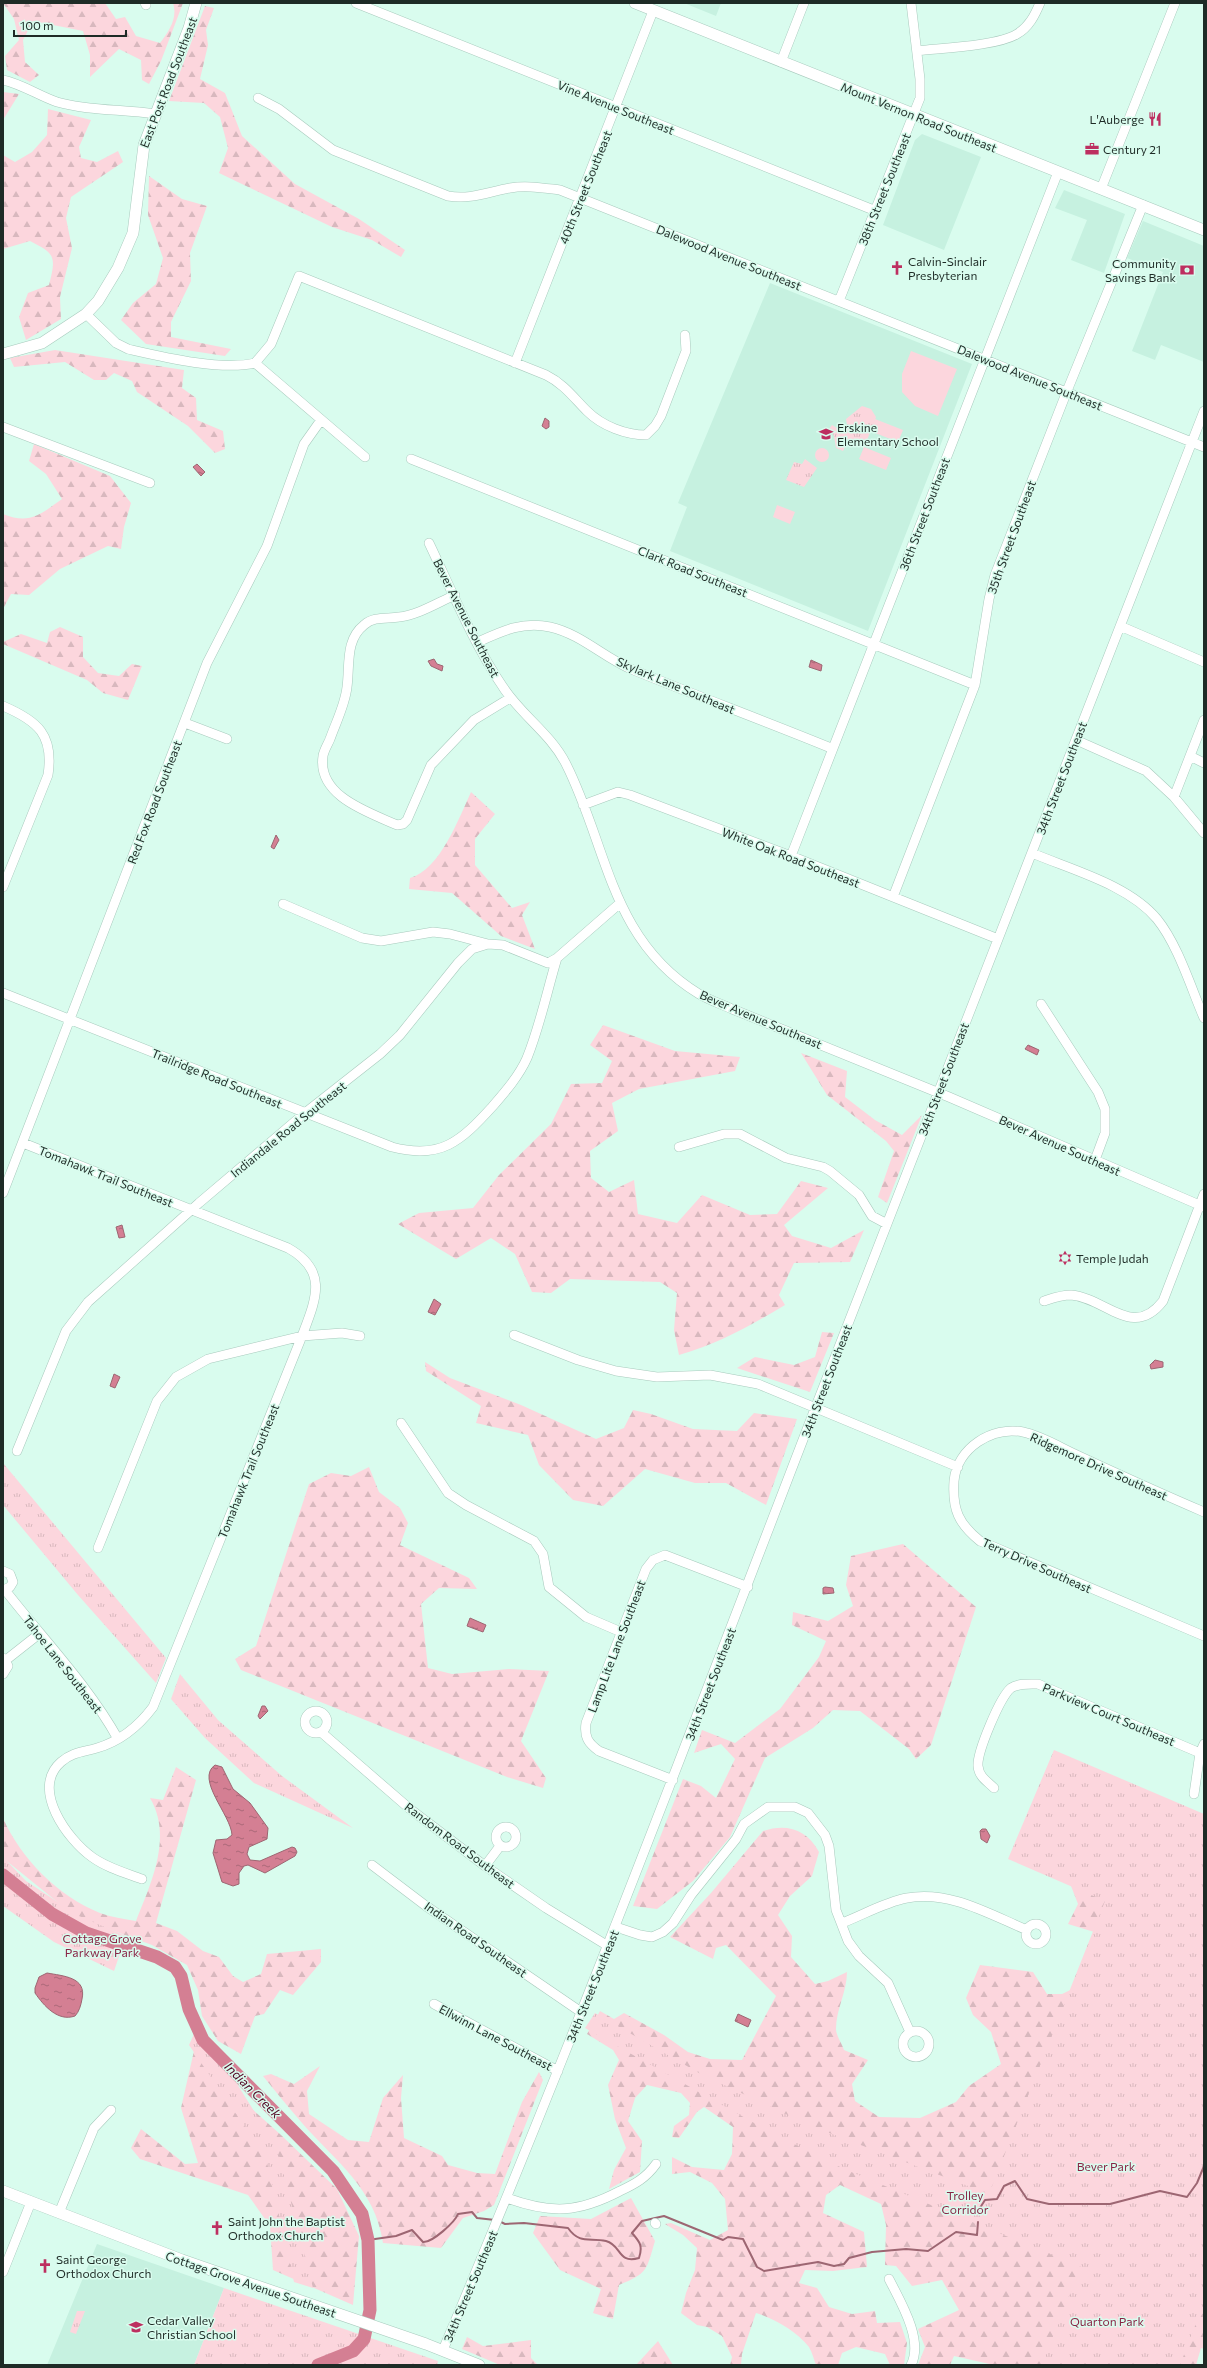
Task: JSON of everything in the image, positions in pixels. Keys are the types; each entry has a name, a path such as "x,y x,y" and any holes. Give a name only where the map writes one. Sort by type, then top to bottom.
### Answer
{"main road":[{"name":"East Post Road Southeast","path":"3,354 42,343 86,314 108,287 130,239 136,213 140,163 144,145 189,28 196,3"},
{"name":"Mount Vernon Road Southeast","path":"635,3 1204,230"},
{"name":"Cottage Grove Avenue Southeast","path":"3,2191 186,2262 443,2350 479,2365"}],"street":[{"name":"Vine Avenue Southeast","path":"356,3 876,211"},
{"path":"781,62 804,3"},
{"name":"38th Street Southeast","path":"839,301 920,98 917,51 911,3"},
{"path":"917,51 999,41 1016,35 1027,26 1040,3"},
{"path":"1101,189 1175,3"},
{"name":"40th Street Southeast","path":"515,363 653,10"},
{"path":"3,80 57,102 81,107 126,109 155,114"},
{"name":"Dalewood Avenue Southeast","path":"258,98 279,109 333,150 448,196 462,199 511,188 537,187 560,190 1067,391 1204,447"},
{"name":"36th Street Southeast","path":"791,856 1058,172"},
{"name":"35th Street Southeast","path":"892,897 975,685 989,599 995,575 1067,391 1143,205"},
{"path":"86,314 116,343 128,349 216,364 241,366 255,363 271,344 299,276 557,380 570,392 588,413 609,426 632,435 646,435 655,426 661,416 686,351 685,335"},
{"path":"255,363 365,457"},
{"name":"34th Street Southeast","path":"443,2350 508,2198 616,1927 748,1587 816,1406 1204,411"},
{"name":"Red Fox Road Southeast","path":"3,1193 71,1020 207,663 268,546 304,444 321,420"},
{"path":"3,427 150,483"},
{"name":"Clark Road Southeast","path":"411,459 874,643 975,685"},
{"name":"Bever Avenue Southeast","path":"428,542 494,674 510,698 552,743 566,763 584,805 619,904 634,930 652,954 676,977 699,994 938,1092 1202,1206"},
{"path":"455,595 413,614 379,618 365,623 356,632 350,647 347,688 323,756 326,774 334,790 347,802 397,825 403,824 407,820 431,765 474,720 510,698"},
{"name":"Skylark Lane Southeast","path":"478,642 515,626 532,624 551,627 590,643 629,668 832,748"},
{"path":"1120,626 1204,662"},
{"path":"3,706 20,713 38,727 48,746 50,761 48,775 3,887"},
{"path":"1174,797 1204,720"},
{"path":"185,723 227,739"},
{"path":"1076,740 1146,771 1174,797 1204,833"},
{"path":"1190,756 1204,763"},
{"name":"White Oak Road Southeast","path":"584,805 618,792 630,795 791,856 998,939"},
{"path":"1032,853 1122,891 1142,905 1157,920 1170,940 1204,1018"},
{"path":"283,904 362,938 381,941 433,932 450,934 488,944 503,945 548,963 557,958 619,904"},
{"name":"Indiandale Road Southeast","path":"17,1451 66,1330 75,1316 88,1302 191,1210 305,1113 386,1049 400,1035 458,963 472,950 488,944"},
{"name":"Trailridge Road Southeast","path":"3,993 392,1148 408,1152 438,1149 453,1143 468,1133 504,1094 528,1057 557,958"},
{"path":"1041,1004 1098,1092 1105,1109 1105,1133 1095,1160"},
{"path":"678,1147 724,1134 740,1134 756,1140 786,1158 823,1167 830,1171 859,1195 872,1216 887,1224"},
{"name":"Tomahawk Trail Southeast","path":"23,1143 288,1248 301,1255 310,1266 317,1287 316,1299 302,1336 162,1690 153,1708 142,1722 118,1740 97,1748 71,1754 60,1763 53,1774 49,1786 51,1802 66,1830 78,1846 108,1866 142,1879"},
{"path":"1044,1302 1060,1295 1072,1295 1086,1299 1130,1318 1142,1318 1154,1313 1163,1301 1202,1206 1204,1194"},
{"path":"98,1548 157,1401 176,1377 208,1358 302,1336 342,1333 360,1336"},
{"path":"514,1336 578,1360 616,1372 657,1377 694,1375 727,1377 758,1384 816,1406 958,1467"},
{"path":"402,1423 448,1493 466,1505 534,1541 543,1554 549,1587 586,1617 621,1632"},
{"name":"Ridgemore Drive Southeast","path":"958,1467 966,1453 976,1443 988,1436 1023,1432 1204,1512"},
{"name":"Terry Drive Southeast","path":"958,1467 954,1479 953,1493 956,1510 965,1528 980,1541 1204,1636"},
{"name":"Lamp Lite Lane Southeast","path":"673,1780 599,1751 590,1745 584,1735 586,1723 621,1632 646,1569 653,1560 665,1555 748,1587"},
{"name":"Tahoe Lane Southeast","path":"3,1571 10,1574 13,1579 12,1585 4,1590 82,1686 107,1720 118,1740"},
{"path":"3,1674 8,1668 5,1659 39,1634"},
{"name":"Parkview Court Southeast","path":"994,1788 982,1778 978,1766 980,1752 1003,1698 1012,1688 1024,1683 1038,1684 1202,1749"},
{"name":"Random Road Southeast","path":"321,1732 410,1809 485,1866 546,1908 608,1946"},
{"path":"1194,1794 1202,1749"},
{"path":"616,1927 640,1936 652,1937 663,1932 673,1923 691,1895 736,1839 744,1824 768,1807 781,1805 795,1807 808,1813 825,1835 829,1846 834,1898 848,1941 859,1956 888,1982 910,2032"},
{"path":"485,1866 500,1846"},
{"name":"Indian Road Southeast","path":"372,1865 426,1906 581,2012"},
{"path":"842,1923 907,1898 935,1897 957,1901 1027,1930"},
{"name":"Ellwinn Lane Southeast","path":"434,2004 558,2070"},
{"path":"59,2213 94,2128 111,2110"},
{"path":"508,2198 533,2207 582,2208 636,2183 647,2176 656,2164"},
{"path":"3,2272 31,2202"},
{"path":"889,2279 909,2319 914,2342 913,2361 911,2365"}],"shaded area":[{"path":"684,3 721,3 716,16"},
{"path":"922,134 981,157 944,250 883,225 915,140"},
{"path":"1064,190 1125,214 1104,273 1071,260 1087,220 1055,208"},
{"path":"1143,221 1204,246 1204,362 1161,345 1155,360 1132,351 1163,272 1127,258"},
{"name":"Erskine Elementary School","path":"770,283 972,364 868,631 670,551 687,507 678,503"},
{"name":"Cedar Valley Christian School","path":"97,2244 224,2288 194,2365 47,2365"}],"green space":[{"path":"3,3 105,3 116,19 125,17 136,36 160,43 172,24 174,14 173,3 183,3 161,61 149,84 142,80 141,60 119,49 90,77 90,55 83,31 33,21 23,40 25,62 39,75 30,82 7,70 5,56 19,40 14,19"},
{"path":"205,6 214,8 206,30 208,45 200,79 225,93 242,136 295,184 359,219 405,250 401,257 372,240 332,227 219,173 228,148 220,117 204,103 169,101"},
{"path":"3,92 19,94 3,120"},
{"path":"48,109 91,120 79,147 81,158 97,162 118,151 123,162 71,197 66,218 72,248 60,297 61,319 26,340 19,317 28,293 49,285 53,262 52,257 45,249 30,241 3,249 3,155 15,162 32,152 47,135"},
{"path":"149,176 182,199 207,206 190,253 191,281 171,322 171,337 231,349 225,356 146,344 121,320 133,303 156,284 163,258 148,215"},
{"path":"55,350 184,370 182,388 196,398 197,420 223,431 225,449 215,453 188,426 137,392 132,381 114,373 106,380 94,380 65,362 14,367 10,358"},
{"path":"911,351 957,369 938,416 915,406 902,392 902,374"},
{"path":"862,406 871,409 876,417 864,448 848,441 843,451 836,448 834,436 829,429 832,425 840,430 847,425 846,419"},
{"path":"875,419 903,430 898,442 870,431"},
{"path":"34,444 110,476 131,503 124,527 121,549 108,546 60,569 29,595 11,594 3,609 3,514 12,517 28,518 41,513 62,499 46,474 29,461"},
{"path":"864,447 891,458 886,470 859,459"},
{"path":"822,448 827,450 829,455 827,460 822,462 817,460 815,455 817,450"},
{"path":"805,459 817,468 804,487 786,480 794,462 802,464"},
{"path":"777,505 795,512 790,524 773,517"},
{"path":"60,627 83,637 83,657 98,673 119,676 132,664 142,666 128,700 103,693 87,680 3,644 3,642 21,634 47,643 50,632"},
{"path":"471,792 495,814 475,839 475,865 512,908 530,902 522,915 535,949 501,936 452,893 409,889 410,878 421,873 430,865 447,842"},
{"path":"603,1025 675,1051 740,1057 735,1071 639,1089 612,1103 618,1131 590,1151 591,1178 609,1192 634,1180 638,1214 677,1223 702,1195 750,1215 777,1214 801,1181 828,1188 784,1225 792,1236 831,1248 864,1230 850,1262 794,1263 779,1295 785,1305 734,1334 679,1355 674,1330 677,1293 660,1282 570,1279 551,1293 532,1292 515,1254 491,1238 456,1259 398,1224 419,1213 473,1208 499,1175 551,1124 571,1084 602,1083 612,1061 590,1045"},
{"path":"801,1053 847,1071 845,1097 875,1120 902,1135 922,1115 887,1203 878,1197 894,1151 886,1141 827,1095"},
{"path":"822,1332 834,1333 810,1392 737,1368 755,1357 794,1365 815,1357"},
{"path":"425,1362 450,1378 521,1405 596,1439 624,1428 633,1410 651,1414 693,1429 737,1431 754,1413 797,1419 766,1505 726,1483 695,1483 645,1469 603,1506 573,1500 539,1465 528,1435 476,1423 481,1406 426,1371"},
{"path":"3,1463 166,1658 156,1683 78,1595 3,1505"},
{"path":"369,1467 379,1492 400,1508 408,1523 400,1545 469,1578 477,1589 439,1588 421,1604 428,1668 452,1674 509,1669 549,1671 521,1741 546,1778 543,1788 507,1777 241,1670 235,1659 256,1646 309,1484 331,1473 351,1476"},
{"path":"903,1544 976,1607 931,1745 916,1759 909,1749 860,1711 833,1710 813,1728 765,1758 730,1837 693,1881 657,1909 633,1906 683,1779 701,1786 716,1798 735,1759 721,1744 694,1753 702,1730 735,1743 780,1709 819,1657 826,1641 792,1625 793,1612 828,1621 853,1606 846,1585 851,1556"},
{"path":"180,1674 218,1720 282,1776 353,1828 254,1783 205,1738 171,1699"},
{"name":"Bever Park","path":"1054,1750 1204,1814 1204,2314 1200,2313 1180,2365 1045,2365 1044,2359 1081,2267 844,2169 774,2134 585,2028 595,2013 699,2073 811,2126 989,2194 1105,1901 1008,1859"},
{"path":"1058,1756 1204,2146 1204,2349 1201,2348 1196,2365 994,2365 954,2356 950,2365 918,2365 925,2347 918,2329 959,2310 942,2280 912,2286 896,2266 885,2265 886,2225 881,2204 840,2185 826,2195 823,2213 864,2232 867,2267 833,2271 805,2270 799,2283 817,2288 829,2307 852,2314 875,2311 877,2323 900,2322 907,2343 904,2365 890,2365 885,2354 856,2347 842,2353 838,2365 816,2365 809,2347 804,2341 778,2322 756,2313 742,2354 741,2365 730,2365 732,2357 722,2336 707,2327 697,2325 681,2313 686,2293 695,2270 697,2248 683,2235 665,2224 671,2223 710,2240 728,2230 725,2199 712,2183 690,2172 672,2174 672,2157 692,2167 724,2170 732,2154 733,2127 704,2107 697,2112 679,2138 672,2137 674,2126 689,2115 690,2103 681,2093 647,2085 635,2098 628,2121 642,2141 640,2172 609,2189 614,2170 626,2148 615,2119 608,2085 619,2060 613,2050 587,2034 600,2011 614,2019 624,2013 664,2035 688,2052 710,2059 742,2060 776,1996 726,1945 716,1948 713,1959 670,1937 711,1893 763,1831 788,1828 802,1833 814,1844 819,1852 812,1876 790,1896 778,1915 792,1936 791,1957 815,1984 828,1981 847,1972 847,1979 836,2022 836,2031 844,2050 868,2060 852,2084 855,2101 879,2117 920,2118 956,2102 969,2086 1001,2064 991,2032 973,2015 966,1998 980,1965 1033,1972 1047,1994 1062,1994 1087,1982 1104,1935 1068,1924 1078,1904 1066,1873"},
{"path":"176,1767 196,1780 156,1923 177,1931 203,1951 219,1957 233,1976 243,1982 261,1974 267,1954 321,1949 321,1962 293,1995 280,1990 264,2014 255,2016 241,2054 218,2041 202,2016 198,1990 187,1965 152,1945 76,1917 3,1858 3,1818 20,1848 31,1862 42,1874 70,1897 100,1913 136,1921 153,1876 160,1844 160,1828 157,1813 150,1798 163,1800"},
{"name":"Cottage Grove Parkway Park","path":"3,1857 26,1881 79,1916 126,1936 114,1971 54,1942 3,1906"},
{"path":"199,2023 277,2148 313,2288 294,2282 266,2158 189,2045"},
{"path":"196,2042 230,2089 281,2135 337,2189 359,2236 353,2305 273,2270 270,2226 248,2195 140,2159 131,2148 141,2129 185,2164 198,2163 181,2108"},
{"path":"320,2066 307,2091 309,2114 348,2140 369,2142 383,2098 403,2075 401,2098 404,2138 442,2156 448,2165 477,2173 495,2174 522,2102 539,2072 543,2080 494,2205 484,2211 463,2218 441,2248 383,2243 379,2224 363,2191 302,2123 263,2076 271,2074 294,2084"},
{"path":"631,2198 655,2241 650,2259 641,2274 619,2285 613,2319 593,2313 601,2289 560,2270 533,2233 540,2216 591,2219"},
{"path":"224,2288 438,2361 437,2365 194,2365"},
{"path":"77,2311 85,2311 76,2334 70,2332"},
{"path":"467,2337 483,2346 531,2340 531,2358 538,2365 500,2365 462,2349"},
{"path":"658,2341 673,2365 636,2365"}],"water":[{"path":"545,418 549,421 549,427 546,429 542,426"},
{"path":"197,464 205,472 201,476 193,467"},
{"path":"434,659 437,664 443,666 442,671 431,666 428,661"},
{"path":"811,660 822,665 821,671 809,667"},
{"path":"276,835 279,840 274,849 271,847"},
{"path":"1028,1045 1039,1050 1037,1055 1025,1049"},
{"path":"122,1225 125,1237 119,1238 116,1227"},
{"path":"434,1299 441,1304 435,1315 428,1312"},
{"path":"1155,1360 1163,1362 1163,1367 1151,1369 1150,1365"},
{"path":"114,1374 120,1377 115,1388 110,1386"},
{"path":"823,1588 833,1588 834,1593 823,1594"},
{"path":"470,1618 486,1625 483,1632 467,1626"},
{"path":"262,1706 265,1706 268,1711 260,1719 258,1716"},
{"path":"215,1765 222,1767 233,1789 250,1803 268,1828 267,1839 249,1847 247,1854 250,1860 260,1861 292,1847 295,1848 297,1852 295,1856 265,1873 248,1865 244,1866 239,1873 239,1884 233,1886 222,1882 213,1853 216,1840 227,1839 232,1835 226,1818 211,1788 209,1779 210,1771"},
{"path":"982,1829 986,1829 990,1836 987,1843 981,1839 980,1831"},
{"path":"47,1973 72,1979 81,1986 83,1992 82,2001 75,2016 63,2017 57,2015 47,2008 35,1993 35,1988 39,1977"},
{"path":"738,2014 751,2020 748,2027 735,2021"}],"waterway":[{"name":"Indian Creek","path":"3,1875 52,1914 86,1933 157,1957 175,1967 181,1976 189,2009 203,2040 333,2171 362,2214 368,2240 370,2310 364,2339 353,2351 318,2365"},
{"path":"978,2211 985,2200 997,2199 1004,2186 1015,2181 1027,2199 1049,2204 1110,2204 1160,2191 1187,2197 1197,2183 1204,2166"},
{"path":"368,2240 396,2236 412,2230 423,2242 427,2241 443,2231 453,2222 458,2214 472,2212 477,2218 495,2220"},
{"path":"499,2221 505,2224 524,2223 568,2228 572,2233 581,2239 600,2240 611,2243 623,2256 632,2259 639,2258 641,2250 639,2242 632,2233 642,2221 664,2216 723,2240 728,2237 743,2239 757,2267 764,2271 818,2262 834,2266 844,2264 849,2258 872,2252 906,2249 928,2251 956,2232 977,2235 978,2222"}],"place":[{"name":"L'Auberge","path":"1155,119"},
{"name":"Century 21","path":"1092,149"},
{"name":"Calvin-Sinclair Presbyterian","path":"897,268"},
{"name":"Community Savings Bank","path":"1187,270"},
{"name":"Erskine Elementary School","path":"826,434"},
{"name":"Temple Judah","path":"1065,1258"},
{"name":"Saint John the Baptist Orthodox Church","path":"217,2228"},
{"name":"Saint George Orthodox Church","path":"45,2266"},
{"name":"Cedar Valley Christian School","path":"136,2327"}],"park label":[{"name":"Trolley Corridor","path":"965,2202"},
{"name":"Quarton Park","path":"1107,2321"}]}
